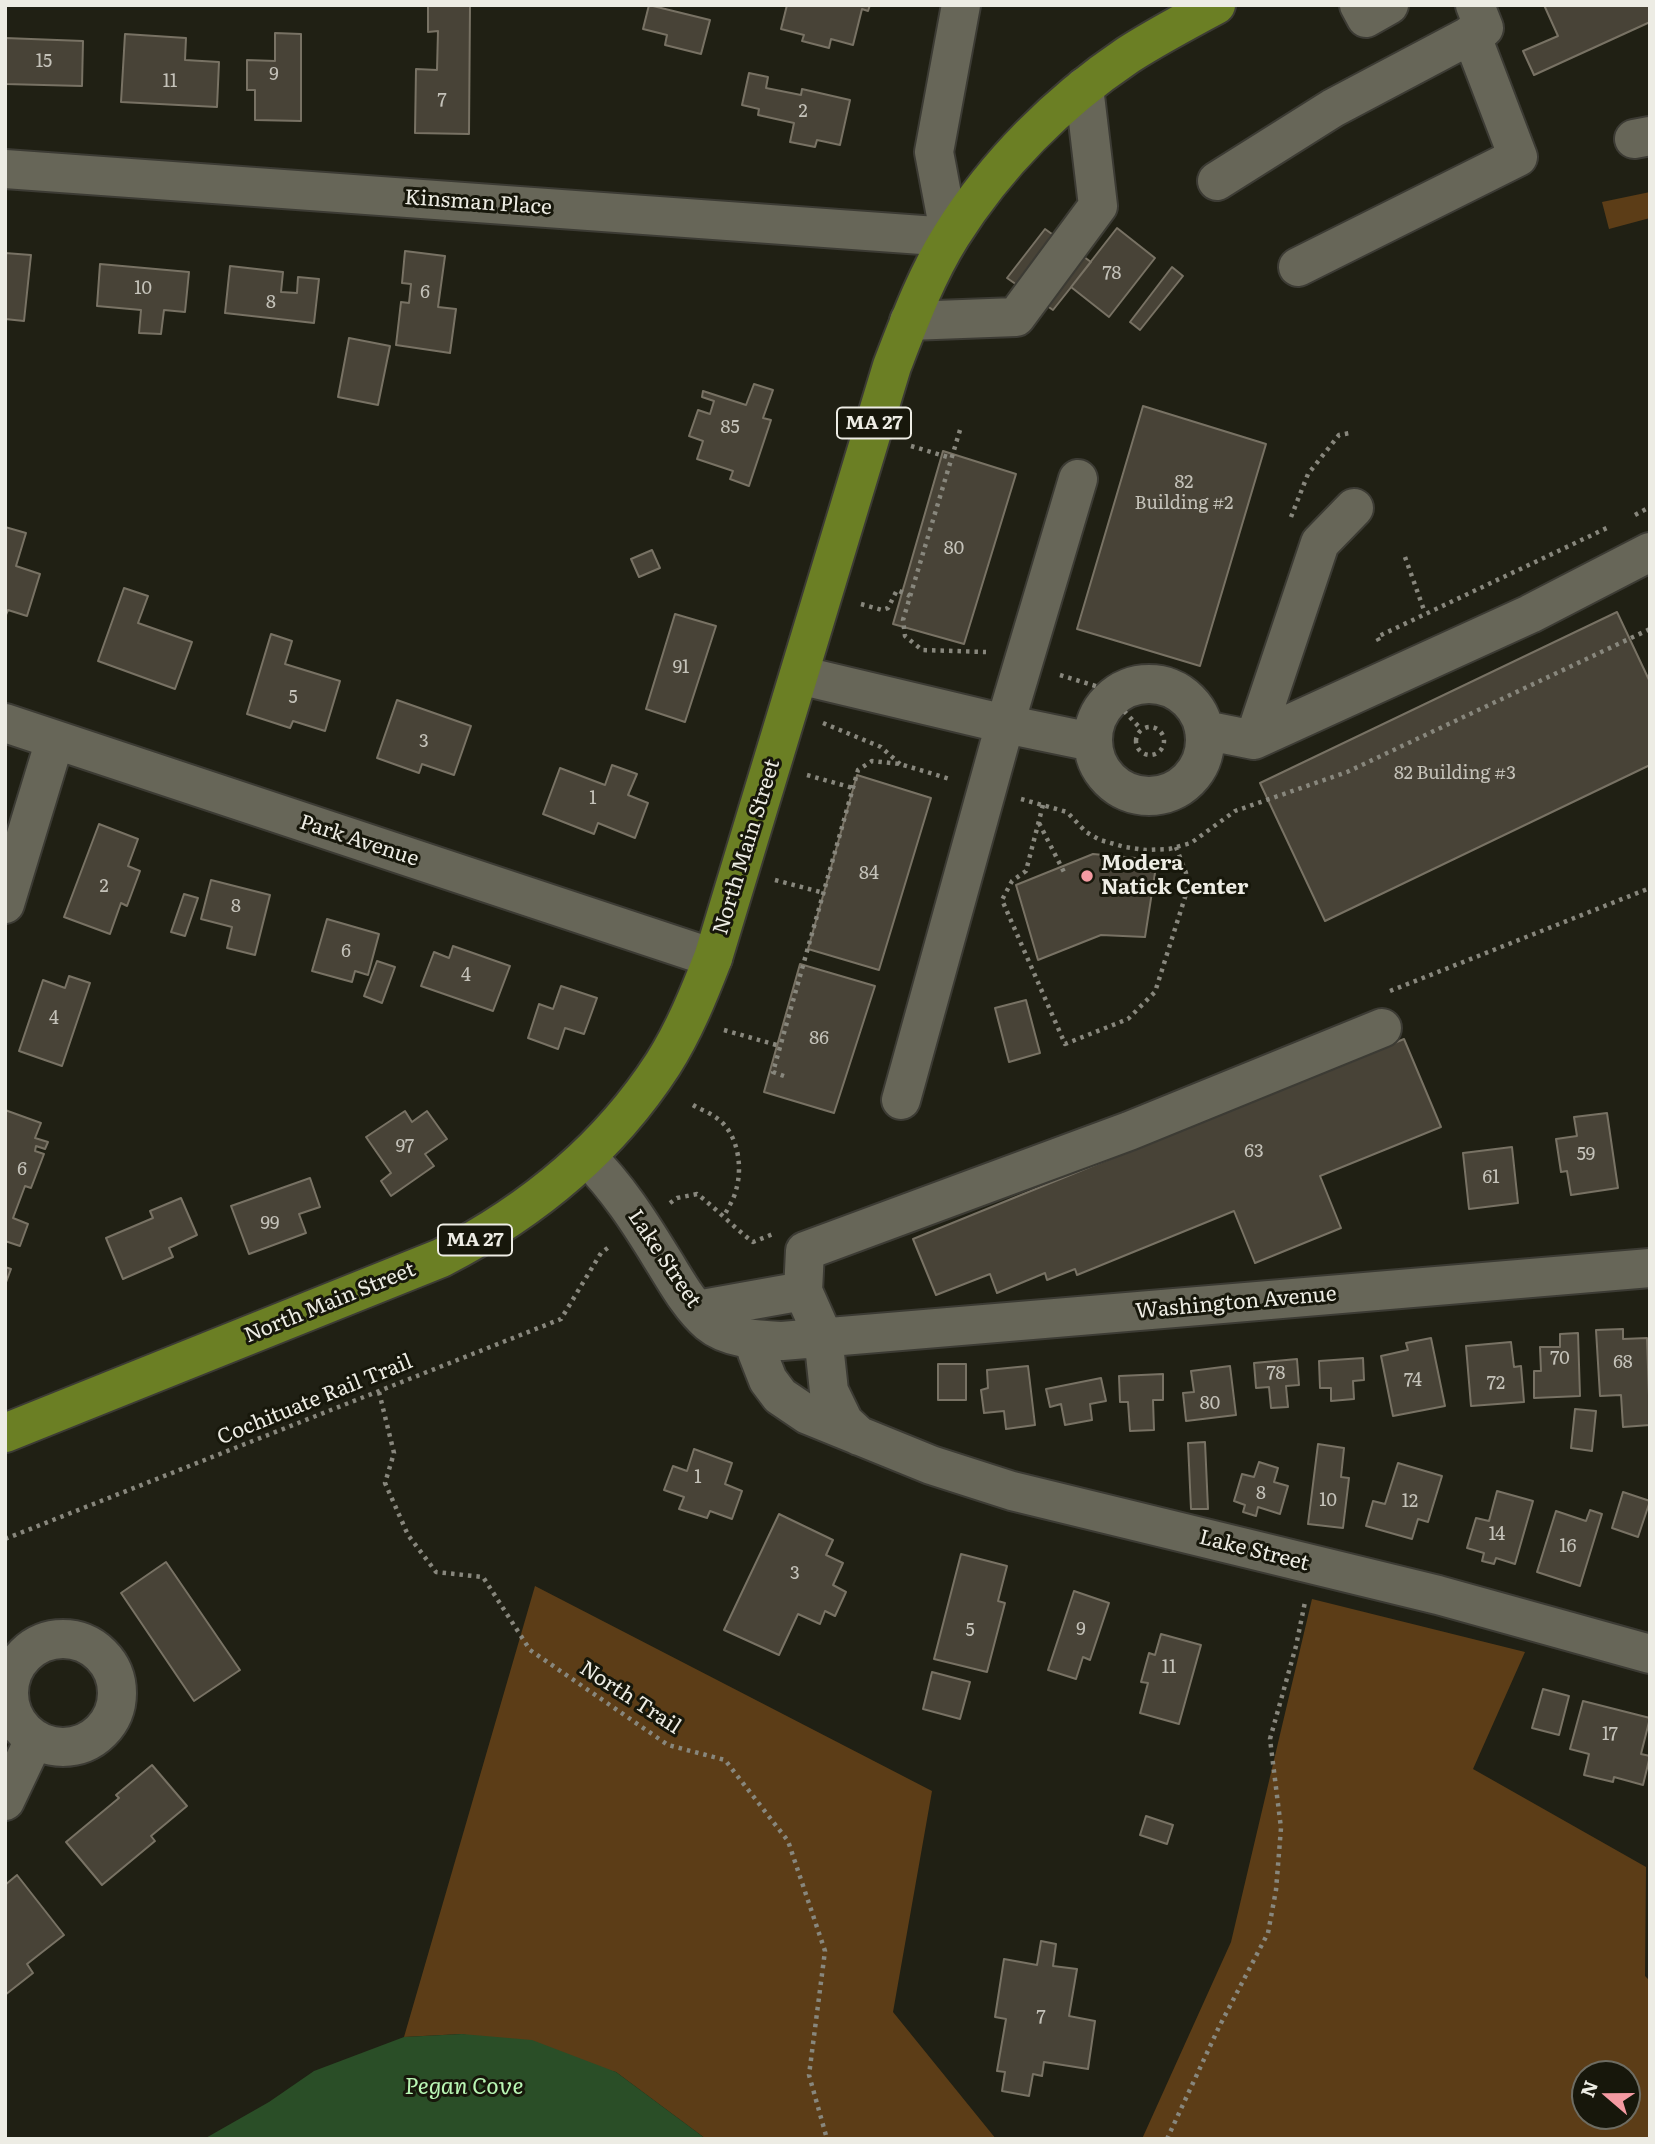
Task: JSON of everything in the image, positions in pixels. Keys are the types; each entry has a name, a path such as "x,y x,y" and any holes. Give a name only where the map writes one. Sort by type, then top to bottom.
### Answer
{"main road":[{"name":"North Main Street","path":"5,1433 441,1258 502,1225 559,1182 615,1128 664,1063 685,1023 713,958 876,416 909,321 950,237 977,197 1007,161 1083,87 1129,54 1216,5"}],"street":[{"path":"950,237 934,152 961,5"},
{"path":"1359,5 1366,18 1389,5"},
{"path":"1217,181 1473,20 1518,157 1298,267"},
{"path":"909,321 1016,317 1098,206 1083,87"},
{"name":"Kinsman Place","path":"5,169 950,237"},
{"path":"901,1100 1005,724 1078,479"},
{"path":"1254,740 1320,542 1354,508"},
{"path":"1204,730 1254,740 1530,614 1650,552"},
{"path":"799,675 1092,742"},
{"path":"1155,683 1174,689 1189,700 1201,718 1204,730 1204,748 1199,766 1187,781 1154,796 1136,795 1119,788 1105,776 1096,760 1092,742 1095,723 1104,705 1118,692 1135,685 1155,683"},
{"name":"Park Avenue","path":"5,723 713,958"},
{"path":"5,904 55,740"},
{"path":"860,1438 844,1422 829,1391 823,1336 803,1291 805,1251 1129,1131 1382,1028"},
{"name":"Lake Street","path":"587,1157 622,1197 697,1310 710,1324 733,1335 756,1340 782,1341 823,1336"},
{"name":"Washington Avenue","path":"823,1336 1650,1268"},
{"path":"697,1310 803,1291"},
{"name":"Lake Street","path":"756,1340 757,1352 768,1380 780,1396 808,1415 943,1469 1012,1491 1438,1595 1650,1654"},
{"path":"5,1801 34,1740"}],"path":[{"path":"960,430 903,620 905,636 922,650 983,651"},
{"path":"911,446 951,458"},
{"path":"1405,557 1425,613"},
{"path":"861,604 882,610 888,607 897,590 910,596"},
{"path":"1019,799 1067,812 1086,832 1100,840 1146,850 1191,843 1235,811 1347,772 1650,629"},
{"path":"1056,673 1099,687"},
{"path":"1124,711 1141,729"},
{"path":"822,722 881,747 900,764"},
{"path":"1153,727 1161,732 1164,745 1158,753 1149,756 1137,749 1135,739 1141,729 1153,727"},
{"path":"785,1076 773,1072 858,770 872,761 900,764 951,780"},
{"path":"806,774 853,788"},
{"path":"1043,805 1026,871 1012,881 1002,900 1065,1044 1128,1019 1155,992 1187,891 1186,873 1176,847"},
{"path":"1039,822 1066,876"},
{"path":"774,880 824,893"},
{"path":"723,1030 780,1046"},
{"path":"693,1105 718,1119 727,1129 736,1147 739,1169 736,1191 724,1216"},
{"path":"677,1198 697,1194 753,1241"},
{"name":"Cochituate Rail Trail","path":"5,1539 561,1319 604,1251"},
{"name":"North Trail","path":"379,1392 394,1453 386,1483 408,1535 436,1572 483,1577 530,1650 668,1745 725,1760 788,1841 825,1951 809,2075 827,2139"},
{"path":"1167,2139 1219,2027 1268,1933 1276,1890 1281,1828 1270,1739 1296,1646 1303,1607 1317,1566"}],"shaded area":[{"path":"1650,192 1650,218 1609,229 1602,202"},
{"path":"535,1586 932,1791 893,2012 996,2139 706,2139 616,2072 462,2034 404,2037"},
{"path":"1312,1599 1525,1652 1473,1769 1646,1867 1645,1976 1650,1981 1650,2139 1142,2139 1231,1942"}],"water":[{"name":"Pegan Cove","path":"462,2034 532,2040 616,2072 706,2139 204,2139 269,2102 314,2071 404,2037"}],"building":[{"path":"428,5 470,5 469,134 415,133 416,69 437,70 438,31 428,32"},
{"path":"649,5 710,20 701,54 665,45 667,35 643,29"},
{"path":"787,5 870,5 868,11 862,9 853,45 831,39 829,48 802,41 804,35 781,29"},
{"path":"1544,5 1650,5 1650,22 1534,75 1523,51 1558,36"},
{"path":"275,33 301,34 301,121 255,120 255,90 247,90 247,60 275,61"},
{"path":"125,34 186,38 185,60 219,62 217,107 121,102"},
{"path":"5,38 83,41 82,86 5,84"},
{"path":"749,73 768,77 766,88 801,95 802,89 850,100 840,145 817,140 815,147 790,142 794,123 758,115 759,109 742,105"},
{"path":"1117,228 1155,258 1109,317 1071,287"},
{"path":"1045,229 1091,262 1053,310 1007,278"},
{"path":"405,251 445,256 438,307 456,309 450,353 396,345 401,302 409,303 411,284 402,283"},
{"path":"5,253 31,255 24,321 5,319"},
{"path":"100,264 189,272 185,312 164,310 161,334 139,333 141,310 97,306"},
{"path":"230,266 283,272 281,292 297,293 298,277 319,279 314,323 225,313"},
{"path":"1172,267 1183,276 1140,330 1130,322"},
{"path":"349,338 390,346 378,405 338,397"},
{"path":"754,384 773,390 763,418 771,420 749,486 730,479 733,471 697,459 703,441 689,436 698,410 710,414 714,401 702,397 703,391 746,405"},
{"path":"1143,406 1266,444 1200,666 1077,629"},
{"path":"943,451 1016,474 964,644 893,624"},
{"path":"5,527 26,533 16,566 40,574 27,616 8,610 5,617"},
{"path":"652,550 660,568 639,577 631,559"},
{"path":"124,588 148,596 138,623 192,642 175,689 98,661"},
{"path":"1617,612 1650,682 1650,765 1325,921 1260,783"},
{"path":"675,614 716,626 685,722 646,709"},
{"path":"271,634 292,641 285,664 340,681 325,731 293,721 290,728 247,714"},
{"path":"397,700 471,726 454,775 422,764 419,773 377,758"},
{"path":"612,765 637,774 628,795 648,803 635,838 598,823 594,834 543,814 560,768 605,785"},
{"path":"857,775 931,798 879,970 808,949"},
{"path":"99,824 138,839 128,866 140,871 127,906 121,903 110,934 64,917"},
{"path":"1093,854 1157,860 1145,937 1101,935 1038,960 1016,885"},
{"path":"211,880 270,895 255,955 227,948 232,927 201,919"},
{"path":"184,894 198,898 185,936 171,932"},
{"path":"327,919 379,934 368,975 355,971 352,982 312,971"},
{"path":"453,946 510,966 493,1011 421,986 434,952 449,958"},
{"path":"377,961 395,967 382,1003 364,996"},
{"path":"800,964 875,986 834,1113 764,1092"},
{"path":"69,976 90,983 62,1066 19,1051 43,980 65,988"},
{"path":"561,986 597,998 584,1034 565,1028 558,1049 528,1038 539,1004 553,1009"},
{"path":"1026,1000 1040,1053 1009,1062 995,1008"},
{"path":"1404,1039 1441,1127 1320,1176 1341,1228 1255,1263 1234,1211 1077,1275 1075,1269 1047,1280 1045,1273 997,1293 990,1274 936,1295 913,1239"},
{"path":"5,1110 41,1123 35,1138 48,1142 45,1149 36,1146 35,1151 44,1154 31,1188 25,1186 13,1218 28,1224 20,1246 5,1241"},
{"path":"405,1111 412,1122 427,1111 447,1139 425,1154 434,1166 391,1196 381,1181 391,1173 366,1137"},
{"path":"1607,1113 1618,1188 1571,1195 1567,1171 1561,1172 1556,1139 1577,1136 1574,1117"},
{"path":"1512,1147 1518,1203 1469,1209 1463,1153"},
{"path":"310,1178 320,1207 299,1214 306,1233 249,1254 231,1206"},
{"path":"181,1198 197,1235 169,1248 173,1257 123,1279 106,1238 153,1218 150,1211"},
{"path":"5,1267 11,1269 5,1285"},
{"path":"1623,1329 1623,1339 1647,1338 1650,1425 1623,1427 1621,1395 1600,1396 1596,1330"},
{"path":"1578,1333 1580,1396 1534,1398 1534,1371 1541,1371 1540,1347 1560,1347 1560,1334"},
{"path":"1431,1338 1445,1406 1393,1416 1381,1356 1408,1350 1406,1343"},
{"path":"1511,1342 1514,1367 1521,1366 1524,1402 1471,1406 1466,1346"},
{"path":"1363,1358 1364,1380 1353,1381 1354,1399 1331,1401 1331,1388 1320,1388 1319,1361"},
{"path":"1297,1359 1299,1385 1286,1386 1288,1407 1271,1408 1269,1387 1256,1388 1254,1363"},
{"path":"938,1364 966,1364 966,1400 938,1400"},
{"path":"1028,1366 1035,1425 1006,1429 1004,1411 984,1413 981,1390 988,1388 987,1370"},
{"path":"1230,1366 1236,1415 1186,1421 1183,1393 1194,1392 1191,1371"},
{"path":"1163,1374 1163,1400 1153,1400 1154,1430 1130,1431 1128,1402 1120,1402 1119,1376"},
{"path":"1101,1378 1106,1401 1090,1404 1092,1420 1065,1425 1061,1404 1050,1407 1046,1389"},
{"path":"1575,1409 1596,1411 1592,1451 1571,1448"},
{"path":"1205,1442 1208,1509 1191,1509 1188,1443"},
{"path":"1318,1444 1344,1448 1341,1477 1349,1478 1343,1528 1308,1524"},
{"path":"694,1449 732,1463 725,1484 742,1491 732,1519 710,1511 707,1518 679,1509 684,1497 664,1490 673,1466 687,1471"},
{"path":"1259,1462 1278,1468 1274,1482 1288,1486 1280,1514 1258,1507 1256,1516 1243,1512 1245,1505 1234,1501 1242,1474 1254,1477"},
{"path":"1398,1463 1442,1476 1428,1522 1418,1519 1412,1539 1366,1526 1373,1501 1385,1504"},
{"path":"1497,1491 1533,1501 1515,1564 1496,1558 1494,1564 1482,1561 1484,1553 1467,1548 1476,1518 1489,1521"},
{"path":"1623,1492 1650,1501 1638,1537 1612,1528"},
{"path":"1590,1510 1602,1514 1580,1586 1537,1572 1556,1511 1586,1521"},
{"path":"779,1514 833,1540 826,1555 843,1563 833,1585 846,1592 835,1616 825,1611 820,1624 798,1614 779,1655 724,1630"},
{"path":"961,1554 1007,1566 998,1601 1005,1603 987,1672 934,1659"},
{"path":"166,1562 240,1670 194,1701 121,1593"},
{"path":"1074,1591 1109,1603 1090,1660 1083,1657 1076,1679 1048,1670"},
{"path":"1161,1634 1201,1645 1179,1724 1140,1713 1148,1683 1141,1682 1149,1653 1155,1655"},
{"path":"932,1672 970,1682 960,1719 923,1709"},
{"path":"1543,1689 1569,1696 1559,1735 1532,1728"},
{"path":"1583,1701 1650,1718 1641,1754 1650,1756 1643,1785 1614,1777 1613,1782 1584,1775 1589,1754 1570,1749"},
{"path":"152,1765 187,1806 151,1836 155,1841 102,1885 66,1842 119,1798 116,1795"},
{"path":"1146,1816 1173,1825 1167,1844 1140,1835"},
{"path":"17,1875 64,1935 27,1964 33,1973 5,1995 5,1885"},
{"path":"1041,1941 1056,1944 1053,1966 1077,1969 1069,2016 1095,2021 1088,2069 1044,2062 1042,2076 1033,2074 1029,2096 1002,2091 1005,2072 997,2071 1006,2019 995,2017 1004,1959 1037,1965"}],"place":[{"name":"Modera Natick Center","path":"1087,876"}]}
